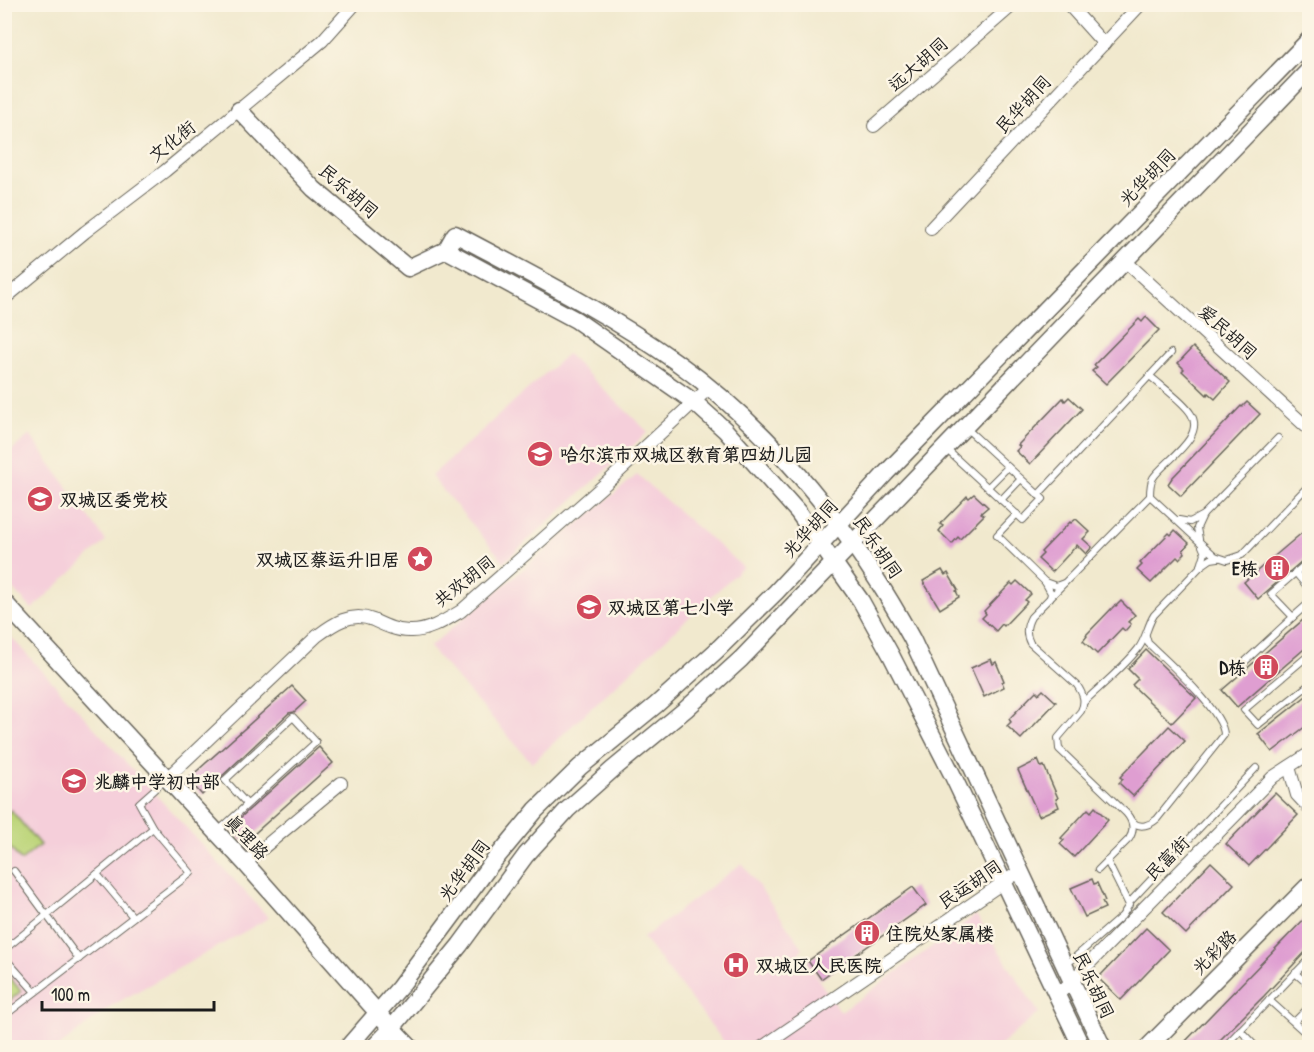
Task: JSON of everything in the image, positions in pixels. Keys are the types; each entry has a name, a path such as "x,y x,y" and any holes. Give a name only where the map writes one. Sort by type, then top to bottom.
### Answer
{"street":[{"name":"文化街","path":"4,299 322,41 354,4"},
{"name":"远大胡同","path":"874,126 1014,4"},
{"path":"1068,4 1104,44"},
{"name":"民华胡同","path":"931,228 1142,4"},
{"name":"光华胡同","path":"347,1047 437,940 488,868 536,810 580,766 656,705 716,651 821,545 894,465 1310,39"},
{"path":"373,1047 392,1028 460,945 526,855 567,810 741,659 1310,69"},
{"name":"民乐胡同","path":"239,110 314,189 408,268 446,250 455,234 593,308 641,338 710,387 786,460 854,544 894,606 912,639 1102,1047"},
{"name":"民乐胡同","path":"446,250 576,320 694,402 726,430 798,512 861,601 897,665 1082,1047"},
{"name":"爱民胡同","path":"1124,260 1310,430"},
{"name":"共欢胡同","path":"166,779 317,636 336,622 356,617 370,619 386,627 410,632 436,625 461,611 612,478 710,387"},
{"name":"真理路","path":"10,611 245,863 411,1047"},
{"name":"民富街","path":"1057,996 1067,974 1273,777 1310,753"},
{"path":"1289,767 1297,795 1310,809"},
{"path":"245,863 341,783"},
{"name":"民运胡同","path":"762,1047 1020,871"},
{"name":"光彩路","path":"1147,1047 1310,884"}],"lane":[{"path":"1038,495 1170,353"},
{"path":"1084,702 1080,690 1030,643 1027,636 1028,622 1150,496 1152,479 1194,432 1195,425 1187,410 1150,376"},
{"path":"946,448 1023,520 1043,499 966,427"},
{"path":"1174,517 1183,522 1190,522 1203,515 1278,438"},
{"path":"988,488 1008,466"},
{"path":"1001,500 1021,479"},
{"path":"1148,825 1137,826 1059,749 1058,738 1061,732 1078,716 1084,702 1138,649 1154,615 1201,567 1211,559 1236,558 1242,555 1310,484"},
{"path":"1150,496 1220,559"},
{"path":"1017,514 997,535 1045,582 1051,593 1049,600"},
{"path":"1201,567 1205,553 1199,541 1197,528 1203,515"},
{"path":"1293,617 1271,594 1310,560"},
{"path":"1295,572 1310,590"},
{"path":"1045,582 1056,586 1067,582"},
{"path":"1237,669 1310,602"},
{"path":"1098,870 1129,839 1157,819 1222,741 1224,735 1222,724 1189,682 1149,643 1146,636"},
{"path":"1310,654 1244,710 1258,724 1310,684"},
{"path":"1058,668 1085,689 1091,690 1102,685"},
{"path":"216,832 316,742 294,717 225,780 247,804"},
{"path":"1067,974 1127,911 1129,903 1256,768"},
{"path":"4,1016 191,873 153,828 139,803 166,779"},
{"path":"1129,817 1133,828 1129,839"},
{"path":"4,950 153,828"},
{"path":"1107,861 1129,903"},
{"path":"14,871 79,959"},
{"path":"97,874 133,917"},
{"path":"4,957 35,992"},
{"path":"1223,1047 1310,958"},
{"path":"1295,973 1310,986"},
{"path":"1269,1000 1310,1037"},
{"path":"1294,1022 1310,1006"},
{"path":"1240,1030 1257,1047"}],"shaded area":[{"name":"哈尔滨市双城区教育第四幼儿园","path":"567,354 648,432 504,562 431,476"},
{"name":"双城区委党校","path":"30,435 106,541 32,609 4,580 5,456"},
{"name":"双城区第七小学","path":"637,475 743,567 532,763 429,647"},
{"name":"兆麟中学初中部","path":"11,637 269,918 111,1006 58,1047 5,1048 4,643"},
{"name":"双城区人民医院","path":"742,863 803,948 799,952 841,1012 976,915 1039,1013 998,1047 728,1047 643,938"}],"green space":[{"path":"11,810 40,845 21,861 5,842 5,815"},
{"path":"5,972 21,991 4,1005"}],"building":[{"path":"1146,317 1159,330 1106,384 1092,371 1097,367 1094,365 1139,319 1142,322"},
{"path":"1193,347 1230,382 1215,399 1208,393 1207,395 1182,371 1184,369 1178,363"},
{"path":"1069,397 1082,409 1030,464 1016,451 1020,447 1018,445 1063,398 1065,401"},
{"path":"1247,402 1260,414 1181,496 1168,484 1172,478"},
{"path":"974,494 988,507 981,513 984,515 952,544 939,531 943,526 940,524 967,496 969,498"},
{"path":"1076,519 1090,532 1083,539 1092,547 1086,554 1077,545 1052,572 1038,559 1043,554 1041,552 1070,522"},
{"name":"E栋","path":"1310,526 1310,554 1258,599 1244,582"},
{"path":"1175,530 1189,543 1183,550 1185,553 1179,559 1177,557 1151,583 1137,570 1142,565 1140,563 1169,533 1171,535"},
{"path":"942,570 945,575 948,573 958,590 956,591 959,597 940,609 923,581"},
{"path":"1017,581 1031,594 1025,600 1027,602 1004,626 1002,624 996,631 982,618 986,614 984,611 1011,583 1013,585"},
{"path":"1121,601 1135,615 1128,622 1131,624 1125,631 1122,628 1097,654 1083,641 1086,635"},
{"name":"D栋","path":"1310,614 1310,644 1237,707 1222,690"},
{"path":"1146,650 1196,698 1172,723 1132,685 1138,679 1128,669"},
{"path":"991,659 993,664 996,662 1004,681 1002,682 1004,687 984,697 971,668"},
{"path":"292,686 306,701 294,712 289,713 202,795 188,779"},
{"path":"1043,690 1056,702 1021,739 1007,726 1011,722 1009,719 1036,691 1039,694"},
{"path":"1310,693 1310,723 1272,752 1258,734"},
{"path":"1169,726 1185,741 1133,796 1119,783 1123,779 1120,777"},
{"path":"319,747 333,763 244,843 230,827"},
{"path":"1038,760 1041,767 1044,766 1058,798 1056,799 1059,807 1039,816 1018,770"},
{"path":"1275,793 1298,815 1249,866 1226,844"},
{"path":"1095,807 1108,820 1074,857 1060,844 1064,840 1061,838 1088,809 1091,812"},
{"path":"1211,862 1234,884 1186,934 1163,912"},
{"path":"1092,879 1094,884 1097,883 1105,901 1102,902 1105,908 1085,917 1071,888"},
{"name":"住院处家属楼","path":"913,887 926,905 821,979 808,961"},
{"path":"1310,913 1310,947 1264,996 1213,1047 1180,1047"},
{"path":"1146,928 1169,950 1121,1000 1098,978"}],"place":[{"name":"哈尔滨市双城区教育第四幼儿园","path":"540,454"},
{"name":"双城区委党校","path":"40,499"},
{"name":"双城区蔡运升旧居","path":"420,559"},
{"name":"E栋","path":"1277,568"},
{"name":"双城区第七小学","path":"589,607"},
{"name":"D栋","path":"1266,667"},
{"name":"兆麟中学初中部","path":"74,781"},
{"name":"住院处家属楼","path":"867,933"},
{"name":"双城区人民医院","path":"736,965"}]}
